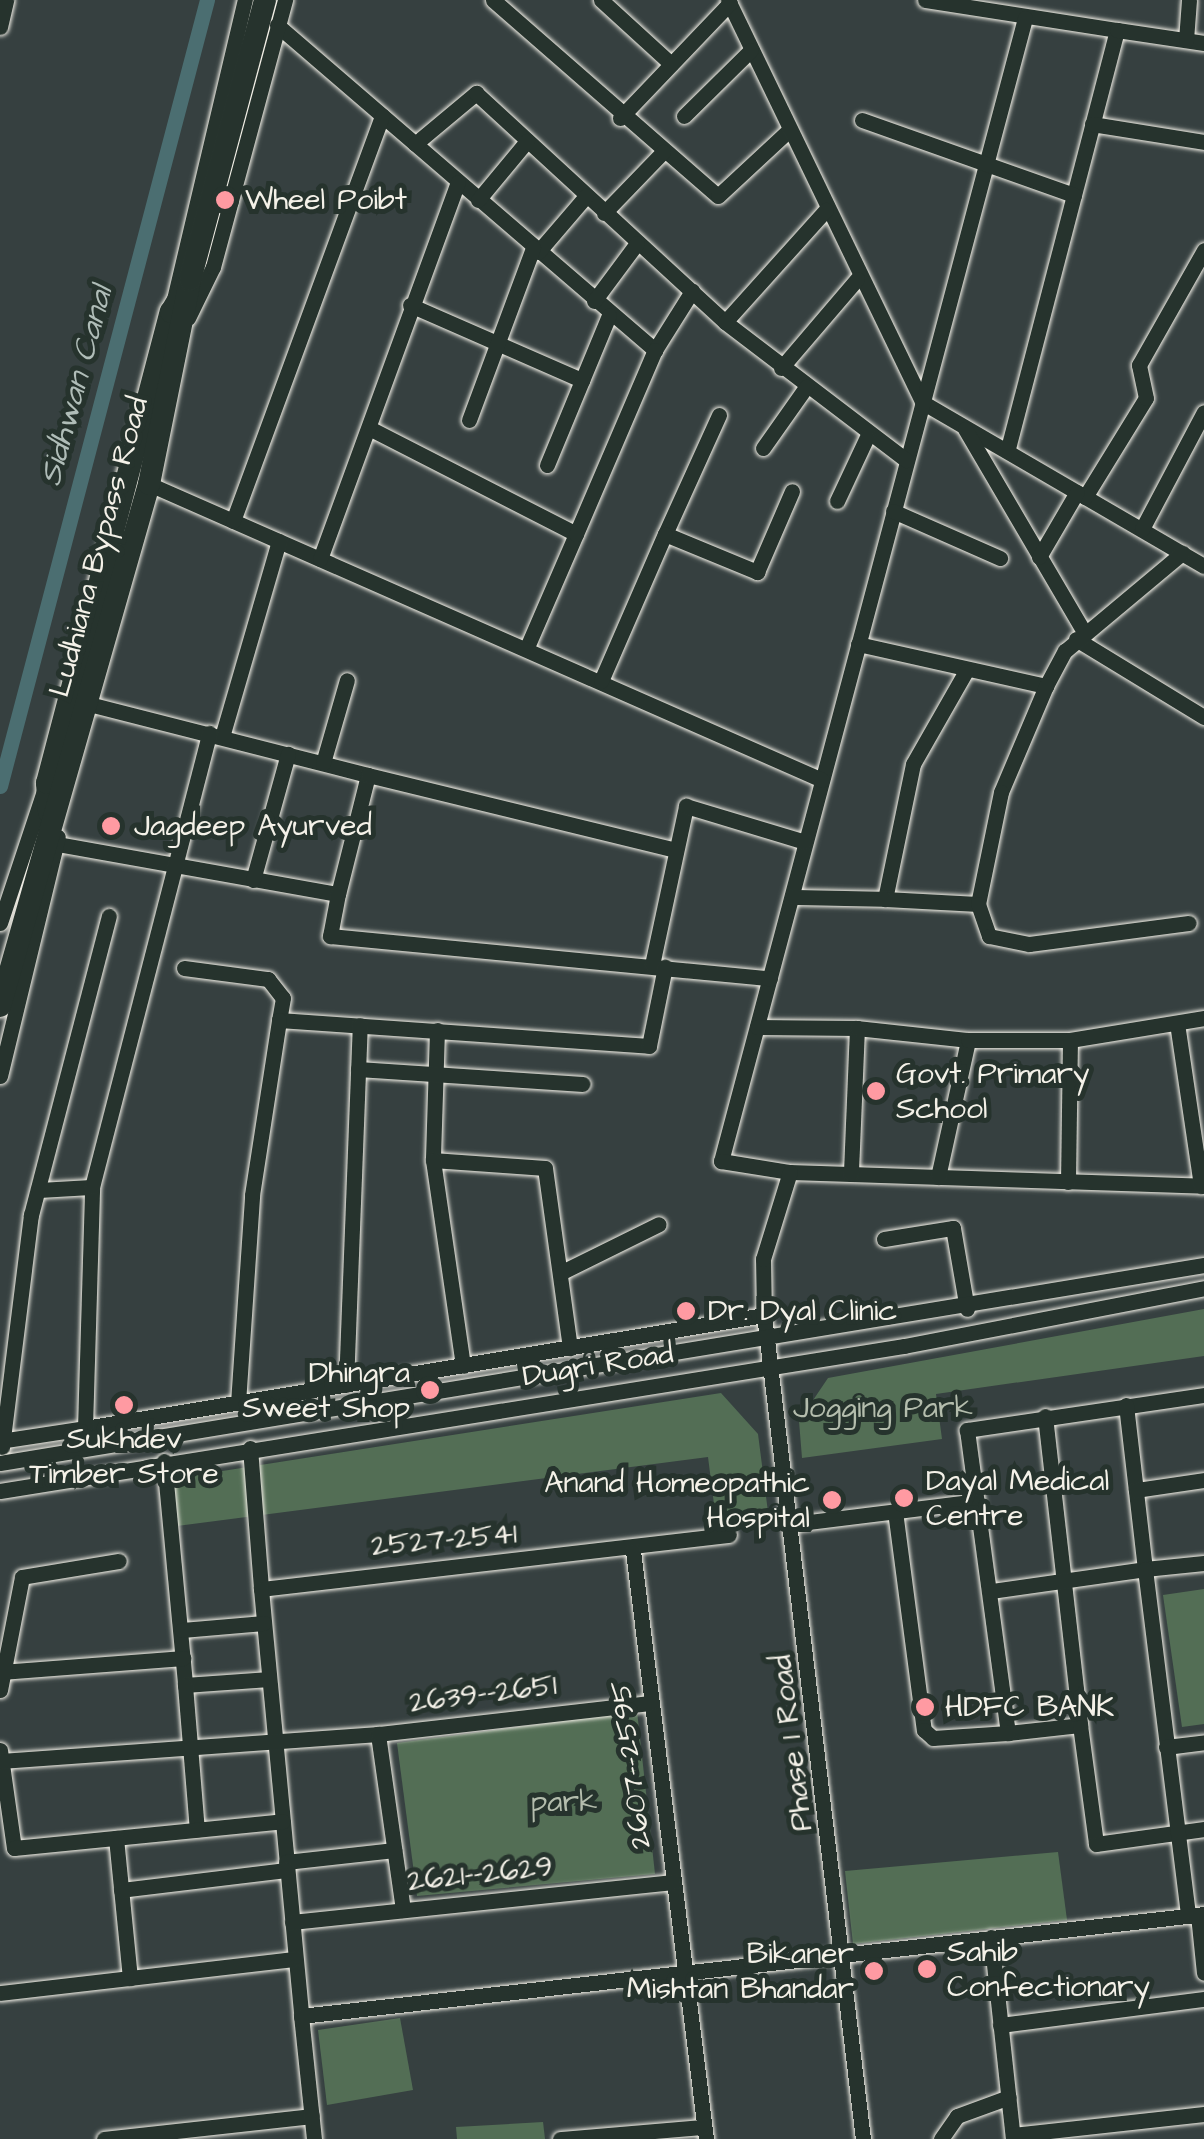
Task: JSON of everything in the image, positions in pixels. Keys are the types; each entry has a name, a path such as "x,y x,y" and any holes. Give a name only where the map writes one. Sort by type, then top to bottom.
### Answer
{"highway":[{"path":"180,315 265,0"},
{"name":"Ludhiana Bypass Road","path":"55,786 90,704 149,484 180,315"},
{"name":"Ludhiana Bypass Road","path":"55,786 180,315"},
{"path":"0,1006 55,786"}],"street":[{"path":"0,27 6,0"},
{"path":"180,315 245,0"},
{"path":"180,315 212,266 285,0"},
{"path":"493,0 620,118 724,195 789,130"},
{"path":"601,0 671,64"},
{"path":"924,0 993,5 1025,18 1204,43"},
{"path":"1186,40 1189,0"},
{"path":"620,118 729,2 857,279 922,402 1204,566"},
{"path":"1025,18 722,1165 790,1172 1202,1186 1177,1022"},
{"path":"278,24 594,302 655,350"},
{"path":"1007,451 1117,30"},
{"path":"684,116 751,50"},
{"path":"415,144 471,91 725,322 868,437 906,460"},
{"path":"233,521 382,116"},
{"path":"862,120 986,160 1074,195"},
{"path":"1092,124 1204,142"},
{"path":"478,200 527,141"},
{"path":"604,213 662,152"},
{"path":"320,559 458,182"},
{"path":"469,420 536,250 586,196"},
{"path":"725,322 826,210"},
{"path":"594,302 637,242"},
{"path":"1039,557 1146,398 1138,365 1204,250"},
{"path":"781,368 857,279"},
{"path":"527,647 655,350 692,291"},
{"path":"410,305 582,380"},
{"path":"547,465 610,314"},
{"path":"763,448 806,387"},
{"path":"1142,529 1204,412"},
{"path":"600,681 719,415"},
{"path":"964,427 1080,636 1204,717"},
{"path":"370,429 576,534"},
{"path":"837,501 868,437"},
{"path":"149,484 822,780"},
{"path":"665,534 757,572 792,491"},
{"path":"892,511 1000,558"},
{"path":"86,1428 92,1187 169,867 279,541"},
{"path":"1182,553 1080,636 1046,686 1000,792 978,904 988,936 1004,944 1189,923"},
{"path":"858,644 1046,686"},
{"path":"885,900 913,764 966,671"},
{"path":"323,763 347,680"},
{"path":"90,704 672,849"},
{"path":"252,880 288,754"},
{"path":"368,775 330,936 770,978"},
{"path":"0,1076 56,844 55,786"},
{"path":"0,924 55,786"},
{"path":"280,1020 648,1046 672,849 690,805 806,842"},
{"path":"56,844 338,894"},
{"path":"792,897 978,904"},
{"path":"0,1462 38,1190 110,916"},
{"path":"184,968 268,979 282,998 252,1195 238,1403"},
{"path":"757,1027 857,1028 968,1040 1070,1040 1204,1018"},
{"path":"346,1385 360,1025"},
{"path":"852,1174 857,1028"},
{"path":"437,1030 432,1160 463,1366"},
{"path":"938,1178 968,1040"},
{"path":"1068,1182 1070,1040"},
{"path":"358,1069 583,1084"},
{"path":"432,1160 545,1168 570,1348"},
{"name":"Phase 1 Road","path":"790,1172 763,1259 764,1315 793,1524 863,2139"},
{"path":"38,1190 92,1187"},
{"path":"560,1273 659,1224"},
{"path":"884,1239 953,1228 967,1309"},
{"name":"Dugri Road","path":"0,1462 769,1342 1204,1265"},
{"name":"Dugri Road","path":"0,1491 164,1461 772,1366 1204,1288"},
{"path":"1,1440 764,1315"},
{"path":"1008,1733 969,1426 1204,1395"},
{"path":"1126,1405 1166,1746 1204,1974"},
{"path":"1045,1416 1092,1841 1204,1829"},
{"path":"250,1448 314,2139"},
{"path":"164,1461 197,1830"},
{"path":"1136,1490 1204,1480"},
{"path":"793,1524 977,1501"},
{"path":"895,1511 924,1730 933,1738 1080,1724"},
{"name":"2527-2541","path":"261,1589 319,1578 633,1552 729,1535"},
{"name":"2607--2595","path":"633,1552 705,2133"},
{"path":"0,1690 22,1576 119,1560"},
{"path":"991,1591 1204,1563"},
{"path":"182,1630 264,1623"},
{"path":"2,1672 183,1658"},
{"path":"185,1685 269,1679"},
{"name":"2639--2651","path":"403,1910 378,1734 651,1703"},
{"path":"282,1821 14,1848 1,1755 274,1736 378,1734"},
{"path":"1166,1746 1204,1742"},
{"path":"116,1838 130,1978"},
{"name":"2621--2629","path":"122,1890 394,1850"},
{"name":"2621--2629","path":"292,1922 673,1882"},
{"path":"301,2016 684,1972 843,1949 1197,1915"},
{"path":"990,1937 1013,2137 1204,2114"},
{"path":"0,1993 295,1958"},
{"path":"1000,2025 1204,1999"},
{"path":"941,2139 956,2116 1009,2097"},
{"path":"104,2139 312,2116"},
{"path":"261,2122 262,2139"},
{"path":"560,2139 705,2133"}],"green space":[{"name":"Jogging Park","path":"1204,1309 1204,1356 936,1394 942,1439 802,1458 799,1421 828,1378"},
{"path":"721,1393 758,1434 768,1512 716,1520 708,1457 177,1526 171,1479"},
{"path":"1204,1589 1204,1724 1182,1727 1163,1595"},
{"name":"park","path":"637,1711 655,1874 417,1896 397,1743"},
{"path":"1058,1852 1067,1920 853,1944 845,1871"},
{"path":"400,2018 413,2090 327,2105 318,2030"},
{"path":"543,2122 545,2139 457,2139 456,2127"}],"waterway":[{"name":"Sidhwan Canal","path":"0,786 207,0"}],"place":[{"name":"Wheel Poibt","path":"225,200"},
{"name":"Jagdeep Ayurved","path":"111,826"},
{"name":"Govt. Primary School","path":"876,1091"},
{"name":"Dr. Dyal Clinic","path":"686,1311"},
{"name":"Dhingra Sweet Shop","path":"430,1390"},
{"name":"Sukhdev Timber Store","path":"124,1405"},
{"name":"Dayal Medical Centre","path":"904,1498"},
{"name":"Anand Homeopathic Hospital","path":"832,1500"},
{"name":"HDFC BANK","path":"925,1707"},
{"name":"Sahib Confectionary","path":"927,1969"},
{"name":"Bikaner Mishtan Bhandar","path":"874,1971"}]}
